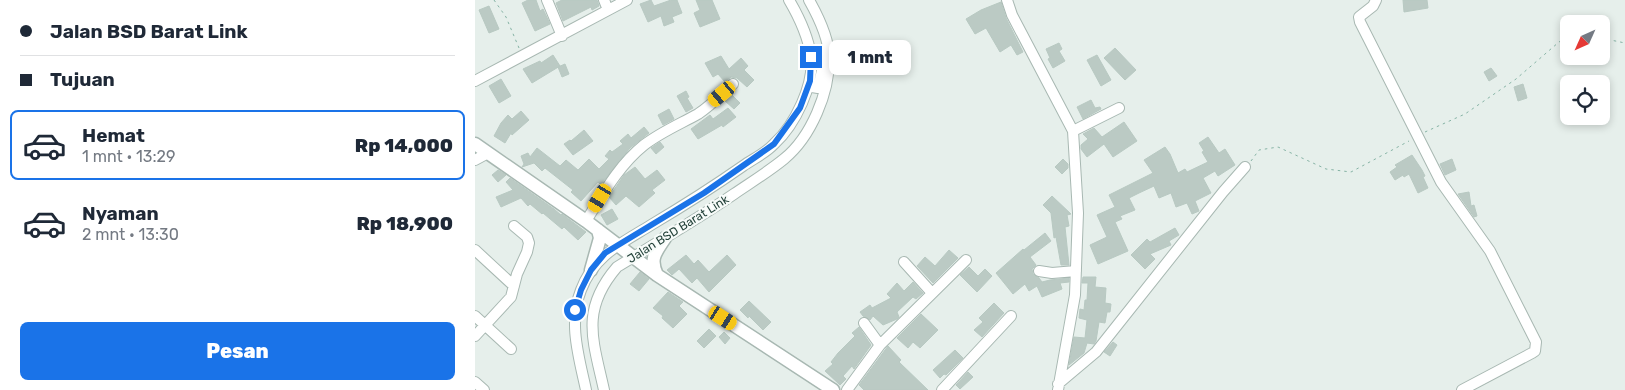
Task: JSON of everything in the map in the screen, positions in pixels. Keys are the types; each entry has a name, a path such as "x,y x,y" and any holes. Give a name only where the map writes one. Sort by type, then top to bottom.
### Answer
{"street":[{"path":"547,0 562,36"},
{"path":"604,0 609,10"},
{"path":"475,81 627,0"},
{"path":"789,0 806,36 811,57 808,86 818,88 828,49 823,31 809,0"},
{"path":"1007,0 1012,15 1073,131 1078,213 1075,295 1058,387"},
{"path":"1376,0 1373,6 1359,17 1360,22 1441,182 1490,251 1536,342 1535,351 1532,353 1462,390"},
{"name":"Jalan BSD Barat Link","path":"604,390 592,333 593,313 597,296 606,280 617,267 714,208 785,158 803,138 816,116 827,85 828,49"},
{"path":"586,221 607,186 632,156 661,133 700,112 733,84"},
{"name":"Jalan BSD Barat Link","path":"586,390 574,334 575,310 581,290 591,270 605,253 704,193 774,144 800,108 808,86"},
{"path":"1073,131 1119,108"},
{"path":"475,144 586,221 657,275 833,390"},
{"path":"475,160 488,153"},
{"path":"1058,387 1096,352 1245,167"},
{"path":"475,336 511,298 517,274 529,244 527,238 514,226"},
{"path":"591,270 600,238 598,230"},
{"path":"657,275 653,266 653,257 665,238"},
{"path":"475,250 514,286"},
{"path":"847,390 880,345 966,260"},
{"path":"904,262 932,293"},
{"path":"1039,271 1052,273 1076,271"},
{"path":"475,316 511,349"},
{"path":"942,390 1011,316"},
{"path":"864,323 880,345"},
{"path":"475,382 484,390"}],"path":[{"path":"494,0 506,17 522,55"},
{"path":"1610,40 1625,43"}],"building":[{"path":"528,0 536,0 540,11 543,9 550,24 535,31 522,3"},
{"path":"562,0 597,0 599,6 592,10 591,7 563,21 556,3"},
{"path":"651,0 654,6 671,0 677,0 682,13 672,17 674,22 664,26 661,16 648,22 640,4"},
{"path":"696,0 712,0 720,19 700,27 694,13 700,10"},
{"path":"1403,0 1427,0 1428,8 1404,12"},
{"path":"1001,2 1006,18 1023,52 1017,55 1011,45 1000,52 986,28 975,34 966,19 981,10"},
{"path":"489,6 499,29 489,33 479,10"},
{"path":"1059,43 1062,49 1059,51 1065,61 1053,68 1048,59 1050,58 1046,49"},
{"path":"1115,48 1136,70 1125,80 1104,58"},
{"path":"553,55 560,66 532,83 523,69 540,61 541,63"},
{"path":"1097,55 1111,80 1101,86 1087,60"},
{"path":"721,56 729,69 741,58 748,66 744,70 754,80 747,87 737,78 731,77 725,82 718,74 713,77 705,63"},
{"path":"565,64 569,74 562,77 558,67"},
{"path":"1491,68 1497,76 1489,81 1484,72"},
{"path":"501,79 511,96 499,103 489,86"},
{"path":"1523,84 1527,98 1518,101 1514,87"},
{"path":"686,91 689,97 687,98 693,108 686,112 677,96"},
{"path":"732,95 740,103 734,109 725,101"},
{"path":"1091,100 1095,108 1100,107 1101,109 1083,119 1077,107"},
{"path":"728,108 736,117 723,127 722,125 698,139 691,129 710,115 713,119"},
{"path":"669,109 674,119 663,125 658,115"},
{"path":"521,111 529,120 512,135 511,133 505,143 494,136 508,115 512,119"},
{"path":"1124,122 1137,141 1113,157 1104,144 1087,157 1081,149 1081,145 1088,139 1083,134 1094,128 1102,137"},
{"path":"644,127 649,133 630,148 601,185 598,182 581,201 571,192 573,190 545,168 542,171 534,163 522,167 524,164 521,156 528,153 530,157 537,148 560,166 566,160 578,170 589,159 599,169 609,159 605,156 610,150 612,152 623,144 620,141 628,134 631,138"},
{"path":"584,130 593,141 573,155 564,144 571,141"},
{"path":"1208,137 1219,153 1225,149 1235,165 1218,176 1215,171 1203,178 1211,193 1195,201 1199,211 1192,214 1187,203 1176,207 1171,193 1159,198 1154,186 1129,198 1135,210 1120,216 1122,219 1115,222 1128,251 1098,264 1090,245 1107,237 1097,215 1115,207 1109,195 1153,173 1144,160 1165,147 1178,173 1185,169 1187,172 1208,162 1199,143"},
{"path":"660,142 664,147 656,154 651,148"},
{"path":"1412,155 1425,176 1423,177 1428,188 1418,193 1409,174 1395,180 1390,172 1397,167 1395,165"},
{"path":"1063,159 1068,164 1068,168 1062,174 1055,167"},
{"path":"1452,159 1456,170 1445,175 1440,164"},
{"path":"635,167 645,179 657,170 665,180 652,190 655,193 639,207 626,196 616,205 609,197 624,175"},
{"path":"498,170 506,175 498,182 492,175"},
{"path":"510,178 586,232 578,240 564,227 562,229 530,204 528,206 521,198 501,207 496,197 513,190 506,182"},
{"path":"1469,192 1471,206 1474,205 1477,216 1474,217 1458,194"},
{"path":"1052,196 1071,214 1067,215 1069,226 1065,227 1069,265 1061,265 1056,237 1054,238 1051,213 1043,205"},
{"path":"612,209 618,219 607,225 601,215"},
{"path":"1175,228 1179,235 1169,241 1171,245 1150,254 1155,259 1145,269 1131,255 1147,239 1150,242"},
{"path":"1045,233 1051,241 1030,257 1036,265 1032,269 1033,274 1042,282 1069,278 1069,282 1060,283 1062,289 1042,297 1037,286 1029,291 1025,284 1013,294 996,273 1023,249"},
{"path":"949,250 958,258 933,283 917,266 925,257 935,266"},
{"path":"686,255 694,264 698,260 709,272 727,255 736,265 709,292 697,278 692,283 679,269 672,275 667,270"},
{"path":"969,267 978,276 985,269 992,276 977,292 960,275"},
{"path":"640,272 649,279 639,291 630,284"},
{"path":"1083,277 1096,277 1095,287 1106,288 1105,303 1111,304 1110,312 1107,312 1105,323 1099,322 1094,344 1087,343 1084,353 1069,365 1074,337 1085,338 1087,320 1079,318 1080,309 1084,310 1085,300 1087,300 1088,283 1082,283"},
{"path":"913,282 923,293 916,299 913,297 897,312 899,317 897,319 883,325 873,316 870,320 860,312 870,305 872,308 891,298 887,294 897,283 904,291"},
{"path":"668,292 683,302 679,306 687,314 673,328 653,308"},
{"path":"749,301 771,322 763,330 740,310"},
{"path":"994,303 1004,313 982,337 974,330 983,322 979,318"},
{"path":"921,314 938,330 920,348 913,342 908,348 897,338"},
{"path":"859,327 871,345 854,369 852,366 843,376 846,379 840,385 825,371 833,364 831,362 838,353 855,336 852,333"},
{"path":"709,329 716,336 704,348 697,341"},
{"path":"724,332 730,338 725,344 719,337"},
{"path":"1113,342 1117,345 1110,356 1104,352"},
{"path":"888,346 901,360 899,362 928,390 864,390 859,385"},
{"path":"955,350 963,358 946,375 944,374 940,378 933,370"},
{"path":"968,372 973,377 960,389 956,385"}],"route":[{"path":"575,310 581,290 591,270 605,253 704,193 774,144 789,126 800,108 810,81 811,57"}]}
